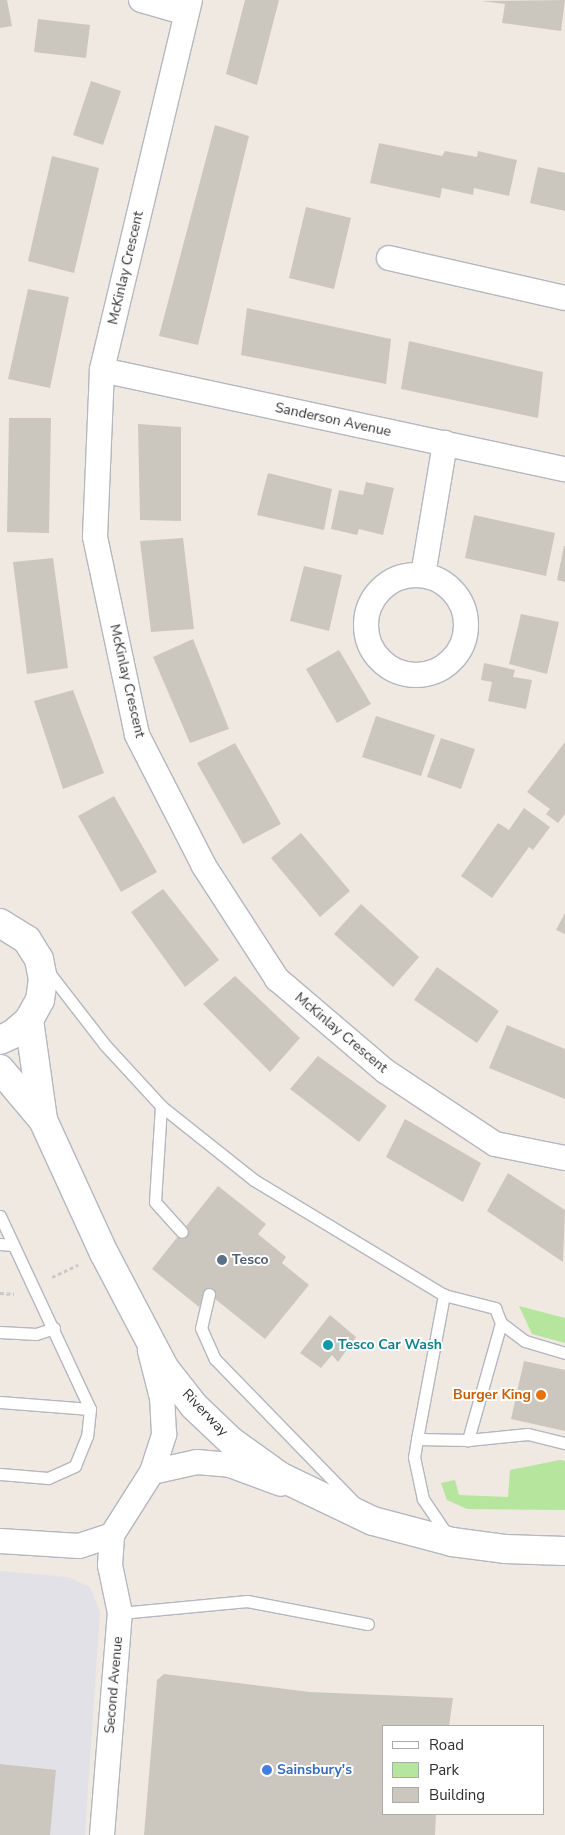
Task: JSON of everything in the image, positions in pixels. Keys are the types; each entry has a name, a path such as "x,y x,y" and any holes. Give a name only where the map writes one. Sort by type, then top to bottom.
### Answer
{"street":[{"name":"McKinlay Crescent","path":"141,0 188,7 102,370 95,537 137,735 204,866 276,979 384,1071 495,1144 565,1158"},
{"path":"389,258 565,298"},
{"name":"Sanderson Avenue","path":"102,370 565,469"},
{"path":"423,575 445,443"},
{"path":"423,575 440,580 454,591 463,606 467,628 463,645 453,659 443,668 413,675 396,671 381,661 371,647 366,630 366,616 372,600 385,585 400,577 423,575"},
{"path":"0,924 27,940 39,959 43,979 40,1000 29,1020 13,1034 0,1040"},
{"name":"Riverway","path":"29,1020 43,1120"},
{"name":"Riverway","path":"0,1068 43,1120 104,1252 166,1369 194,1406 232,1442 281,1477 318,1498 373,1521 452,1542 505,1549 565,1551"},
{"path":"0,1541 79,1546 112,1535 152,1472 164,1434 162,1398 143,1325"},
{"path":"152,1472 197,1462 230,1465 318,1498"},
{"name":"Second Avenue","path":"102,1835 120,1613 110,1565 112,1535"},
{"name":"Riverway","path":"505,1549 565,1537"}],"lane":[{"path":"39,959 106,1045 162,1106 254,1180 444,1295 495,1308 501,1323 525,1341 565,1353"},
{"path":"162,1106 155,1202 182,1232"},
{"path":"0,1216 54,1328 90,1409 87,1436 76,1466 48,1478 0,1474"},
{"path":"0,1244 13,1245"},
{"path":"209,1294 201,1328 215,1359 373,1521"},
{"path":"444,1295 414,1457 423,1499 452,1542"},
{"path":"468,1440 501,1323"},
{"path":"0,1332 36,1334 54,1328"},
{"path":"0,1402 90,1409"},
{"path":"417,1439 468,1440 528,1434 565,1442"},
{"path":"120,1613 247,1602 368,1624"}],"path":[{"path":"50,1278 104,1252"},
{"path":"0,1293 14,1294 23,1290"}],"shaded area":[{"path":"0,1571 68,1577 90,1587 100,1612 85,1835 0,1835"}],"green space":[{"path":"519,1306 565,1318 565,1343 532,1334"},
{"path":"560,1460 565,1461 565,1510 467,1509 447,1500 441,1483 455,1480 459,1495 508,1497 510,1470"}],"building":[{"path":"0,0 7,0 12,26 0,28"},
{"path":"245,0 279,0 257,85 226,74"},
{"path":"565,0 561,31 502,23 505,4 481,1"},
{"path":"38,19 90,25 86,58 34,52"},
{"path":"91,81 121,91 103,145 73,135"},
{"path":"215,125 249,136 198,345 159,336"},
{"path":"379,143 442,156 445,151 477,157 478,151 517,160 509,196 474,188 473,195 442,188 440,198 370,183"},
{"path":"52,156 99,168 74,273 28,261"},
{"path":"538,167 565,173 565,211 530,203"},
{"path":"306,207 351,218 334,289 289,278"},
{"path":"28,289 69,297 50,388 8,379"},
{"path":"247,308 391,339 386,384 241,355"},
{"path":"409,341 543,372 538,418 401,389"},
{"path":"9,418 51,418 49,533 7,532"},
{"path":"138,424 181,427 181,521 140,520"},
{"path":"268,473 332,489 324,530 257,515"},
{"path":"366,482 394,488 383,535 359,529 357,535 331,529 339,490 363,495"},
{"path":"474,515 555,533 546,576 465,558"},
{"path":"183,538 194,629 151,632 140,541"},
{"path":"565,546 565,582 557,580"},
{"path":"53,558 68,668 27,674 13,562"},
{"path":"304,566 342,575 329,631 290,621"},
{"path":"521,614 559,622 547,674 509,664"},
{"path":"193,639 229,729 190,743 153,657"},
{"path":"339,650 371,704 337,723 306,669"},
{"path":"484,663 515,670 513,677 532,680 526,709 488,701 492,682 481,680"},
{"path":"73,690 104,773 63,789 34,701"},
{"path":"376,716 435,735 421,776 362,757"},
{"path":"441,738 475,749 461,789 427,777"},
{"path":"565,742 565,814 558,823 546,814 550,809 527,792"},
{"path":"235,743 281,824 243,844 197,763"},
{"path":"114,796 157,872 121,892 78,816"},
{"path":"524,808 550,827 533,850 529,847 492,898 461,876 498,823 509,830"},
{"path":"301,833 350,891 320,917 271,858"},
{"path":"163,889 219,960 185,987 131,912"},
{"path":"361,904 419,957 393,987 334,934"},
{"path":"565,913 565,934 556,930"},
{"path":"437,967 499,1011 477,1043 414,1000"},
{"path":"235,976 300,1038 270,1072 203,1004"},
{"path":"507,1025 565,1049 565,1099 489,1068"},
{"path":"318,1056 387,1106 359,1142 290,1089"},
{"path":"405,1119 481,1163 463,1202 386,1157"},
{"path":"508,1173 565,1210 563,1262 487,1211"},
{"name":"Tesco","path":"218,1186 266,1224 258,1234 286,1257 282,1263 309,1285 265,1339 209,1294 199,1307 152,1269"},
{"name":"Tesco Car Wash","path":"330,1315 356,1337 338,1362 332,1355 321,1368 300,1353"},
{"name":"Burger King","path":"524,1361 565,1370 565,1431 511,1419"},
{"name":"Sainsbury's","path":"164,1674 310,1692 453,1698 449,1725 382,1725 382,1815 436,1815 435,1835 144,1835 157,1680"},
{"path":"0,1764 56,1770 50,1835 0,1835"}],"place":[{"name":"Tesco","path":"222,1260"},
{"name":"Tesco Car Wash","path":"328,1345"},
{"name":"Burger King","path":"541,1395"},
{"name":"Sainsbury's","path":"267,1770"}]}
